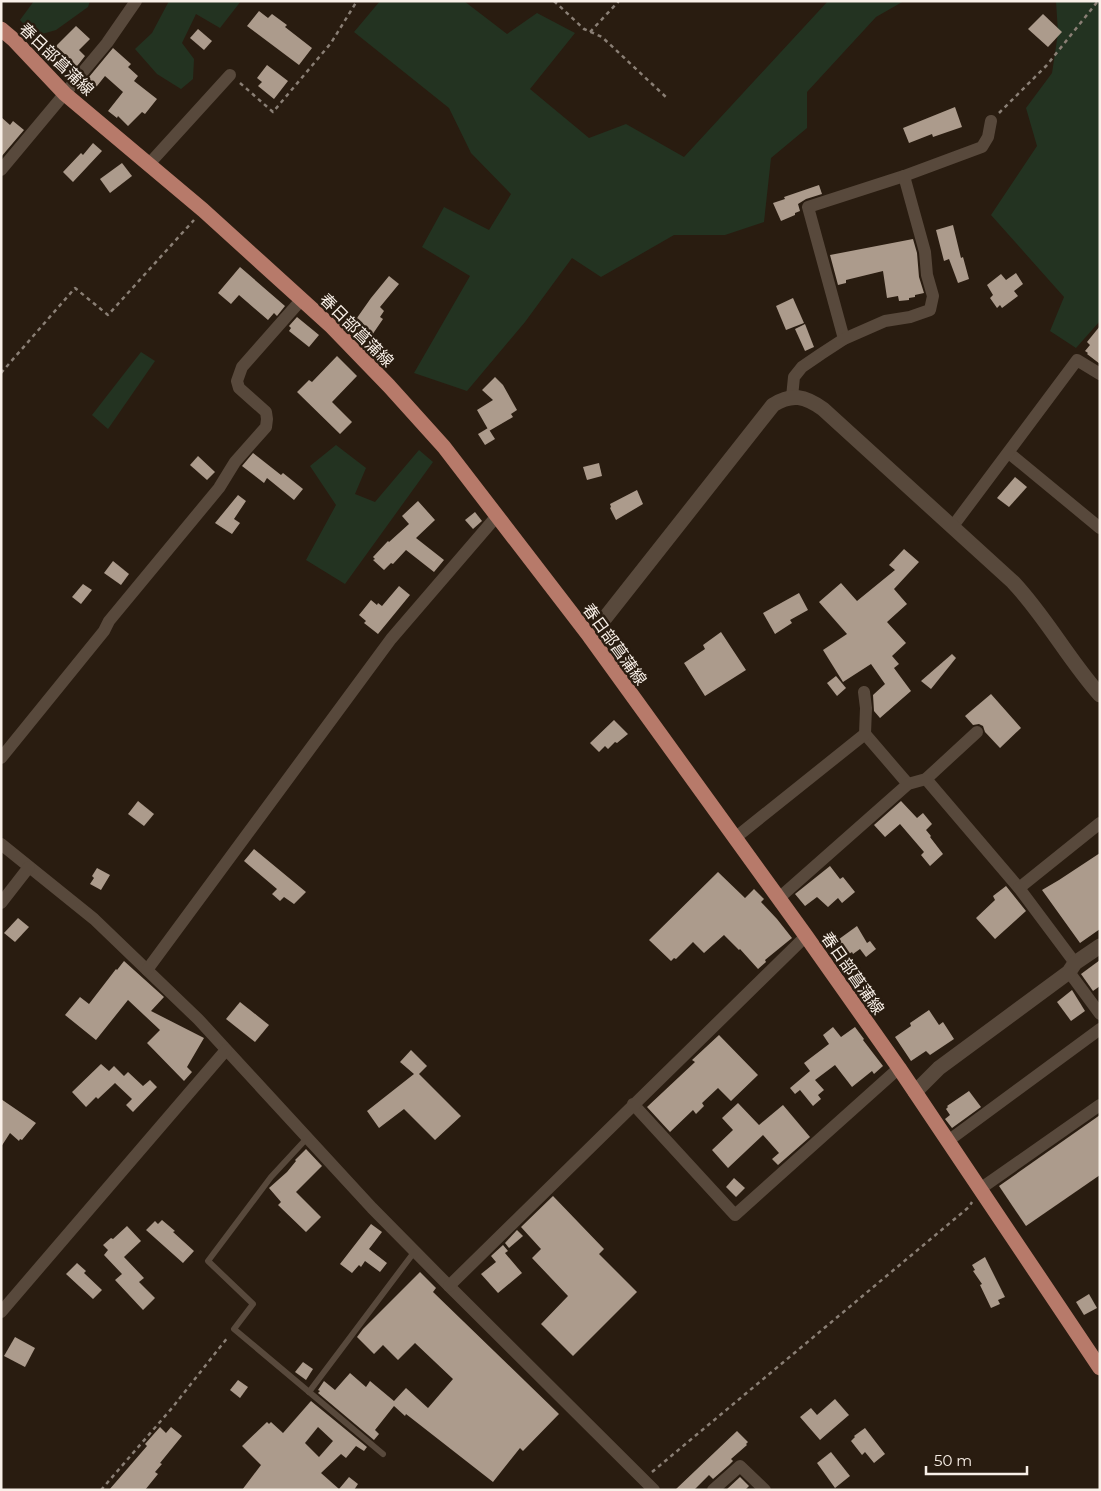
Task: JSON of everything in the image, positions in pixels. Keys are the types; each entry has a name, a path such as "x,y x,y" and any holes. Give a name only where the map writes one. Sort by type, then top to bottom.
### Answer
{"main road":[{"name":"春日部菖蒲線","path":"1,30 14,40 65,94 203,210 332,327 444,447 590,637 779,898 899,1068 1100,1368"}],"street":[{"path":"1,170 107,43 136,1"},
{"path":"148,164 230,75"},
{"path":"844,339 808,207 904,176 982,147 988,137 990,121"},
{"path":"792,397 794,377 802,367 844,339 885,321 910,317 930,310 933,296 927,275 925,252 904,176"},
{"path":"1,758 104,631 109,621 218,488 235,462 266,428 268,419 266,412 239,388 238,374 242,367 302,299"},
{"path":"953,526 1077,360 1100,374"},
{"path":"590,637 773,405 782,399 792,397 812,401 822,409 1014,582 1072,660 1095,687"},
{"path":"1009,453 1100,528"},
{"path":"147,970 391,638 496,517"},
{"path":"864,692 866,708 865,734 908,784"},
{"path":"779,898 908,784 926,779 977,732"},
{"path":"735,838 865,734"},
{"path":"926,779 1019,888 1100,1014"},
{"path":"1019,888 1100,823"},
{"path":"1,844 94,919 198,1019 372,1208 654,1490"},
{"path":"1,904 30,866"},
{"path":"449,1286 806,936"},
{"path":"915,1092 939,1068 1100,946"},
{"path":"948,1141 1100,1030"},
{"path":"1,1312 226,1050"},
{"path":"633,1104 735,1215 899,1068"},
{"path":"980,1189 1100,1105"},
{"path":"713,1490 740,1466 765,1490"}],"lane":[{"path":"308,1137 271,1177 208,1261 253,1304 234,1330 383,1454"},
{"path":"309,1392 415,1251"}],"path":[{"path":"230,75 274,112 331,43 357,1"},
{"path":"554,1 584,29 602,37 667,98"},
{"path":"590,32 619,1"},
{"path":"990,121 1047,65 1098,1"},
{"path":"1,373 75,288 108,315 203,210"},
{"path":"643,1479 969,1207 980,1189"},
{"path":"101,1490 172,1408 234,1330"}],"green space":[{"path":"34,1 90,1 88,7 56,30 35,36 20,20"},
{"path":"169,1 241,1 220,28 196,14 182,43 194,59 193,79 181,89 157,74 135,49 152,33"},
{"path":"380,1 464,1 507,34 537,13 575,33 530,89 589,138 626,124 684,157 828,1 904,1 876,17 807,92 807,128 771,158 764,222 725,235 674,235 601,277 572,258 525,322 467,391 414,373 470,276 422,247 444,207 489,230 511,194 471,153 449,108 354,32"},
{"path":"1056,1 1100,1 1100,321 1076,348 1050,331 1064,297 991,215 1037,146 1026,108 1052,73 1058,33"},
{"path":"141,352 155,361 108,429 92,415"},
{"path":"336,445 366,468 355,494 375,502 419,450 433,462 345,584 306,560 336,505 310,466"}],"building":[{"path":"259,11 268,18 272,14 312,48 299,65 247,26"},
{"path":"1043,14 1062,32 1048,47 1028,29"},
{"path":"76,26 90,39 79,50 85,56 74,70 53,49"},
{"path":"198,29 212,41 204,50 190,38"},
{"path":"113,48 131,64 128,67 138,76 134,81 157,99 145,114 142,112 128,126 118,116 117,118 108,111 123,92 105,76 93,91 84,83"},
{"path":"267,65 288,81 274,99 258,86 262,82 257,78"},
{"path":"955,107 962,127 933,137 932,134 909,143 903,128"},
{"path":"1,117 10,125 13,121 24,130 1,157"},
{"path":"93,143 102,151 73,182 63,172 81,153 83,155"},
{"path":"122,163 132,176 110,193 100,179"},
{"path":"819,185 822,194 806,199 798,204 800,211 781,221 773,203 785,199 784,197"},
{"path":"953,225 961,258 963,257 969,279 958,283 949,259 944,261 936,230"},
{"path":"913,239 917,253 919,277 924,293 915,295 915,297 909,298 909,300 899,301 898,296 887,298 883,271 846,280 846,283 838,285 830,255"},
{"path":"240,267 285,306 277,316 274,313 268,320 239,295 231,304 218,293"},
{"path":"1016,273 1023,284 1014,291 1018,296 1002,308 1000,305 997,308 990,298 993,295 987,285 1001,274 1006,280"},
{"path":"389,276 399,284 380,307 384,311 380,317 383,319 370,338 352,325"},
{"path":"793,298 804,323 786,330 776,306"},
{"path":"297,317 319,335 309,347 289,331 291,328 289,326"},
{"path":"805,324 814,347 805,351 795,329"},
{"path":"1100,326 1100,364 1085,351 1090,345 1087,342"},
{"path":"337,356 357,376 332,402 352,422 340,434 297,392 309,380 312,382"},
{"path":"495,377 503,385 517,410 511,414 513,417 489,431 477,410 493,400 482,390"},
{"path":"488,428 495,439 485,445 478,434"},
{"path":"253,453 303,489 294,500 267,478 264,483 242,466"},
{"path":"198,456 215,472 207,480 190,465"},
{"path":"599,463 602,476 587,480 583,467"},
{"path":"1015,477 1027,487 1009,507 997,498"},
{"path":"637,490 643,504 616,520 610,504"},
{"path":"238,495 246,501 234,519 240,523 232,534 215,523"},
{"path":"418,501 435,520 416,538 444,560 434,572 406,550 393,564 391,563 384,570 373,560 375,559 373,557 388,541 409,524 402,516"},
{"path":"475,512 482,521 473,529 465,520"},
{"path":"904,549 919,562 894,589 907,604 887,622 906,643 892,656 899,664 894,668 911,691 880,718 874,711 873,695 885,684 871,664 843,682 823,650 847,634 819,602 841,583 857,601 895,570 889,565"},
{"path":"113,561 129,574 121,585 104,573"},
{"path":"83,584 92,590 81,604 72,597"},
{"path":"399,586 410,595 378,634 364,623 366,621 359,615 371,600 377,605 378,603 382,606"},
{"path":"799,593 808,610 790,620 792,623 775,634 763,613"},
{"path":"721,632 746,670 705,696 684,663 705,649 703,645"},
{"path":"952,654 956,658 931,689 921,681"},
{"path":"836,676 846,688 837,696 827,683"},
{"path":"991,694 1021,728 1000,748 985,732 983,726 979,724 973,725 965,716"},
{"path":"614,720 628,734 608,749 605,746 599,752 590,743"},
{"path":"138,801 154,814 144,826 128,814"},
{"path":"901,801 917,818 923,813 932,824 926,830 943,854 930,866 921,855 924,852 900,824 885,837 874,825"},
{"path":"254,849 306,892 294,904 284,897 280,901 272,894 277,889 244,861"},
{"path":"1100,853 1100,929 1080,943 1042,890"},
{"path":"830,866 840,879 843,877 855,892 842,903 838,898 828,907 817,897 805,906 795,894"},
{"path":"97,868 110,875 101,890 90,884"},
{"path":"718,872 745,898 754,889 764,899 761,902 792,938 765,960 766,962 758,969 724,935 704,953 693,942 676,959 674,958 671,961 649,940"},
{"path":"1006,886 1026,911 995,939 976,918 995,900 993,896"},
{"path":"18,918 29,927 15,942 4,933"},
{"path":"857,926 867,943 870,941 876,949 866,957 860,949 846,956 835,942"},
{"path":"1100,960 1100,986 1093,991 1081,974"},
{"path":"124,961 164,997 151,1011 204,1038 187,1067 192,1072 184,1081 147,1043 160,1030 128,1000 96,1040 65,1015 80,997 89,1004"},
{"path":"1072,990 1085,1011 1071,1021 1057,1002"},
{"path":"240,1002 269,1025 255,1042 226,1019"},
{"path":"929,1010 939,1025 943,1022 954,1039 930,1055 926,1051 911,1061 895,1037 911,1026 910,1023"},
{"path":"833,1027 841,1037 855,1027 883,1066 874,1074 872,1071 852,1087 835,1065 815,1080 824,1090 818,1095 821,1099 813,1106 800,1090 795,1094 790,1088 810,1071 804,1063 829,1044 823,1035"},
{"path":"719,1035 758,1075 731,1101 718,1088 702,1103 704,1106 696,1114 693,1110 670,1132 647,1107 695,1062 692,1060"},
{"path":"411,1050 427,1066 419,1074 461,1116 435,1140 404,1109 379,1128 367,1111 414,1074 400,1062"},
{"path":"101,1064 109,1071 114,1066 124,1076 128,1072 143,1086 150,1080 157,1087 133,1112 126,1105 132,1099 115,1083 86,1107 72,1092"},
{"path":"969,1091 981,1107 952,1128 945,1119 950,1115 946,1109 947,1106"},
{"path":"1,1099 36,1123 22,1140 20,1139 19,1141 10,1133 1,1147"},
{"path":"738,1103 759,1125 783,1105 810,1137 778,1165 772,1159 779,1153 763,1135 728,1168 712,1150 733,1130 722,1118"},
{"path":"1100,1115 1100,1175 1026,1226 999,1186"},
{"path":"306,1149 322,1166 296,1192 321,1217 306,1232 278,1205 281,1202 269,1188 287,1172"},
{"path":"734,1178 745,1188 736,1197 726,1187"},
{"path":"553,1196 604,1249 599,1254 637,1292 573,1356 541,1324 568,1296 532,1258 541,1249 521,1227"},
{"path":"162,1220 194,1251 183,1263 146,1230 155,1221 158,1224"},
{"path":"371,1224 382,1232 369,1249 387,1263 380,1272 365,1261 361,1267 359,1265 352,1273 340,1264"},
{"path":"127,1226 141,1241 124,1257 144,1278 139,1282 155,1298 143,1310 115,1280 122,1274 104,1255 108,1250 103,1245 111,1238 113,1239"},
{"path":"517,1230 523,1236 509,1248 505,1243"},
{"path":"503,1245 508,1251 505,1253 522,1273 498,1293 481,1274 496,1262 491,1256"},
{"path":"985,1257 1005,1297 998,1300 1000,1304 991,1308 980,1285 982,1284 973,1271 975,1270 972,1265"},
{"path":"77,1263 86,1271 84,1273 102,1290 93,1299 66,1274"},
{"path":"420,1272 436,1288 433,1292 559,1414 523,1451 520,1448 493,1482 394,1406 375,1430 379,1434 374,1440 318,1393 324,1381 335,1390 350,1373 366,1387 370,1381 394,1401 406,1388 428,1408 453,1379 415,1343 398,1360 383,1345 374,1354 357,1337"},
{"path":"1089,1294 1097,1308 1084,1315 1076,1302"},
{"path":"15,1337 35,1348 25,1367 4,1356"},
{"path":"303,1362 313,1369 306,1380 295,1372"},
{"path":"238,1380 248,1387 240,1398 230,1390"},
{"path":"835,1399 849,1415 820,1440 800,1417 811,1408 817,1415"},
{"path":"311,1401 367,1447 364,1451 356,1446 346,1458 341,1454 321,1473 339,1489 349,1477 358,1484 354,1490 242,1490 261,1465 242,1446 267,1422 269,1424 271,1422 283,1433","holes":["318,1427 333,1441 319,1457 305,1443"]},
{"path":"160,1427 166,1433 171,1427 182,1436 160,1463 162,1464 155,1472 158,1474 145,1490 109,1490 147,1446 145,1444"},
{"path":"865,1428 885,1454 874,1463 865,1452 862,1455 851,1441 854,1436"},
{"path":"737,1431 748,1442 731,1459 733,1461 729,1465 713,1479 709,1475 694,1490 675,1490"},
{"path":"831,1452 850,1476 835,1488 817,1463"},
{"path":"740,1477 749,1486 745,1490 726,1490"}]}
